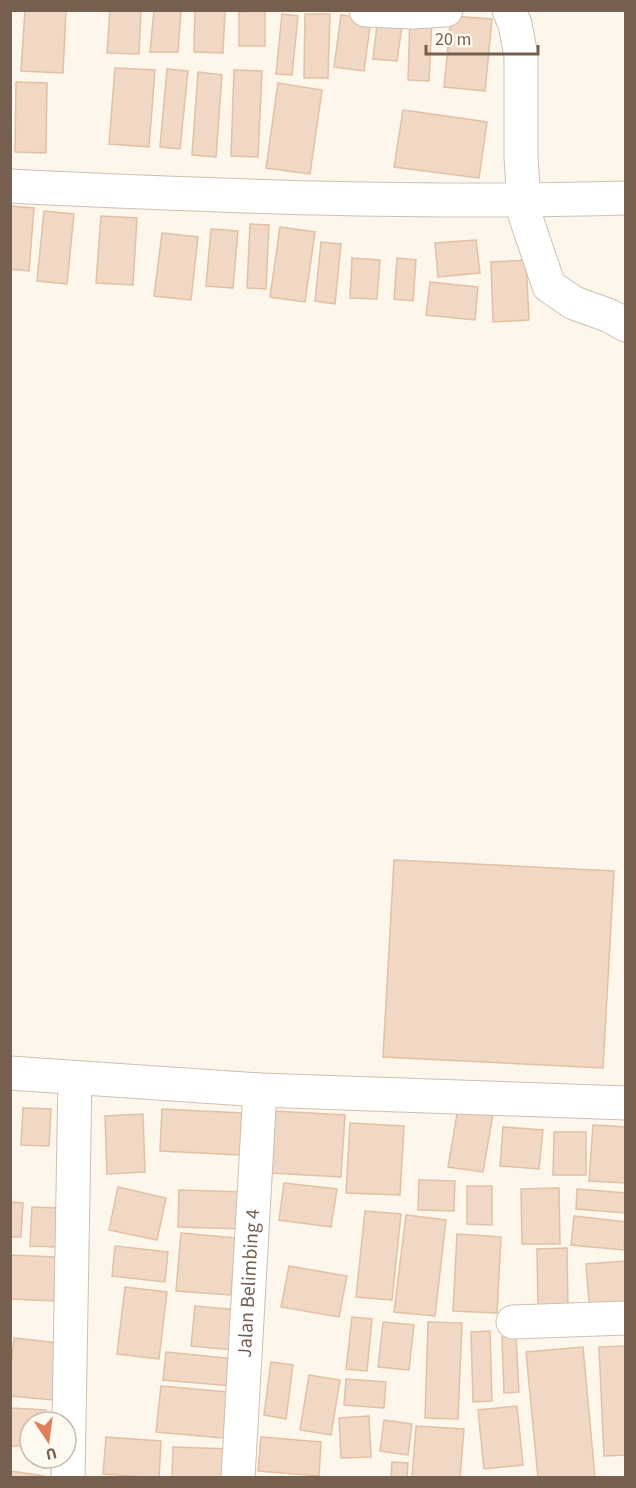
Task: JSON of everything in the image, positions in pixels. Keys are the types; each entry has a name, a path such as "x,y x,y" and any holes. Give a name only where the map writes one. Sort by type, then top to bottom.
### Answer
{"street":[{"path":"366,10 414,12 446,10"},
{"path":"509,10 515,24 521,56 521,157 525,215 549,286 574,303 610,316 626,325"},
{"path":"10,186 201,196 525,201 626,198"},
{"path":"10,1073 260,1090 626,1102"},
{"path":"68,1478 75,1078"},
{"name":"Jalan Belimbing 4","path":"238,1478 260,1090"},
{"path":"513,1322 626,1318"}],"building":[{"path":"25,10 66,10 63,73 21,71"},
{"path":"110,10 141,10 139,54 107,53"},
{"path":"154,10 181,10 178,52 150,52"},
{"path":"195,10 225,10 223,53 194,52"},
{"path":"265,11 265,46 239,46 239,12"},
{"path":"282,14 298,16 292,75 276,74"},
{"path":"305,14 330,14 328,78 304,78"},
{"path":"341,15 371,19 364,71 334,67"},
{"path":"378,16 403,19 397,61 373,59"},
{"path":"451,16 492,19 485,91 444,87"},
{"path":"410,17 432,18 429,81 408,80"},
{"path":"115,68 155,70 149,147 109,144"},
{"path":"167,69 188,71 180,149 160,147"},
{"path":"234,70 262,71 258,157 231,156"},
{"path":"198,72 222,75 216,157 192,155"},
{"path":"16,82 47,83 46,153 15,152"},
{"path":"278,83 322,90 310,174 266,168"},
{"path":"403,110 487,122 479,178 394,167"},
{"path":"10,206 34,208 29,271 10,269"},
{"path":"44,211 74,214 67,284 37,281"},
{"path":"101,216 137,218 133,285 96,283"},
{"path":"250,224 269,225 266,289 247,288"},
{"path":"280,227 315,232 305,302 270,297"},
{"path":"211,229 238,231 233,288 206,286"},
{"path":"162,233 198,237 191,300 154,296"},
{"path":"476,240 480,273 438,277 435,243"},
{"path":"321,242 341,244 335,304 315,301"},
{"path":"352,258 380,260 377,299 350,298"},
{"path":"397,258 416,260 413,301 394,299"},
{"path":"526,260 529,320 493,322 491,262"},
{"path":"430,282 478,287 475,320 426,315"},
{"path":"394,860 614,871 603,1068 383,1057"},
{"path":"23,1108 51,1109 49,1146 21,1145"},
{"path":"458,1108 493,1114 483,1172 448,1167"},
{"path":"162,1109 242,1113 240,1155 160,1151"},
{"path":"274,1111 345,1115 341,1177 271,1173"},
{"path":"143,1114 145,1172 107,1174 105,1116"},
{"path":"350,1123 404,1126 400,1195 346,1193"},
{"path":"593,1125 626,1127 626,1183 589,1181"},
{"path":"503,1127 543,1130 539,1169 500,1166"},
{"path":"554,1132 586,1132 586,1175 553,1175"},
{"path":"419,1180 455,1181 454,1211 418,1210"},
{"path":"284,1183 337,1189 331,1227 279,1220"},
{"path":"467,1186 492,1186 492,1225 467,1224"},
{"path":"118,1187 166,1198 157,1240 109,1230"},
{"path":"559,1188 560,1244 522,1244 521,1189"},
{"path":"577,1189 626,1193 626,1213 576,1209"},
{"path":"179,1190 245,1192 244,1229 178,1227"},
{"path":"10,1202 23,1203 21,1237 10,1237"},
{"path":"32,1207 58,1208 57,1247 30,1246"},
{"path":"365,1211 401,1214 392,1300 356,1297"},
{"path":"406,1215 446,1220 435,1316 394,1312"},
{"path":"574,1216 626,1222 624,1250 571,1245"},
{"path":"181,1233 236,1238 231,1295 176,1291"},
{"path":"457,1234 501,1237 497,1313 453,1311"},
{"path":"115,1246 168,1252 165,1282 112,1276"},
{"path":"567,1248 568,1310 538,1311 537,1249"},
{"path":"10,1255 56,1257 54,1301 10,1299"},
{"path":"626,1261 626,1311 590,1314 586,1264"},
{"path":"289,1266 347,1276 339,1317 281,1307"},
{"path":"125,1287 167,1292 159,1359 117,1354"},
{"path":"195,1306 239,1310 234,1350 191,1346"},
{"path":"352,1317 372,1319 367,1371 346,1369"},
{"path":"383,1322 414,1325 409,1370 378,1367"},
{"path":"428,1322 462,1323 458,1419 425,1418"},
{"path":"490,1331 492,1401 473,1402 471,1332"},
{"path":"516,1336 519,1392 504,1393 502,1337"},
{"path":"14,1338 59,1343 53,1400 10,1396"},
{"path":"626,1346 626,1455 604,1456 599,1347"},
{"path":"583,1347 595,1478 538,1478 526,1352"},
{"path":"166,1352 235,1359 232,1386 163,1380"},
{"path":"271,1362 293,1365 286,1419 264,1415"},
{"path":"309,1375 340,1380 331,1435 300,1430"},
{"path":"346,1379 386,1382 384,1408 344,1405"},
{"path":"161,1386 238,1393 234,1439 156,1432"},
{"path":"517,1406 523,1465 484,1469 478,1410"},
{"path":"10,1408 46,1410 18,1410 18,1446 10,1446"},
{"path":"369,1416 371,1457 341,1458 339,1418"},
{"path":"384,1420 412,1424 408,1455 380,1451"},
{"path":"416,1426 464,1429 460,1478 412,1478"},
{"path":"106,1437 161,1441 159,1478 103,1474"},
{"path":"261,1437 321,1442 319,1476 258,1471"},
{"path":"173,1447 230,1449 229,1478 172,1478"},
{"path":"392,1462 408,1463 407,1478 391,1478"},
{"path":"10,1471 44,1476 44,1478 10,1478"}]}
